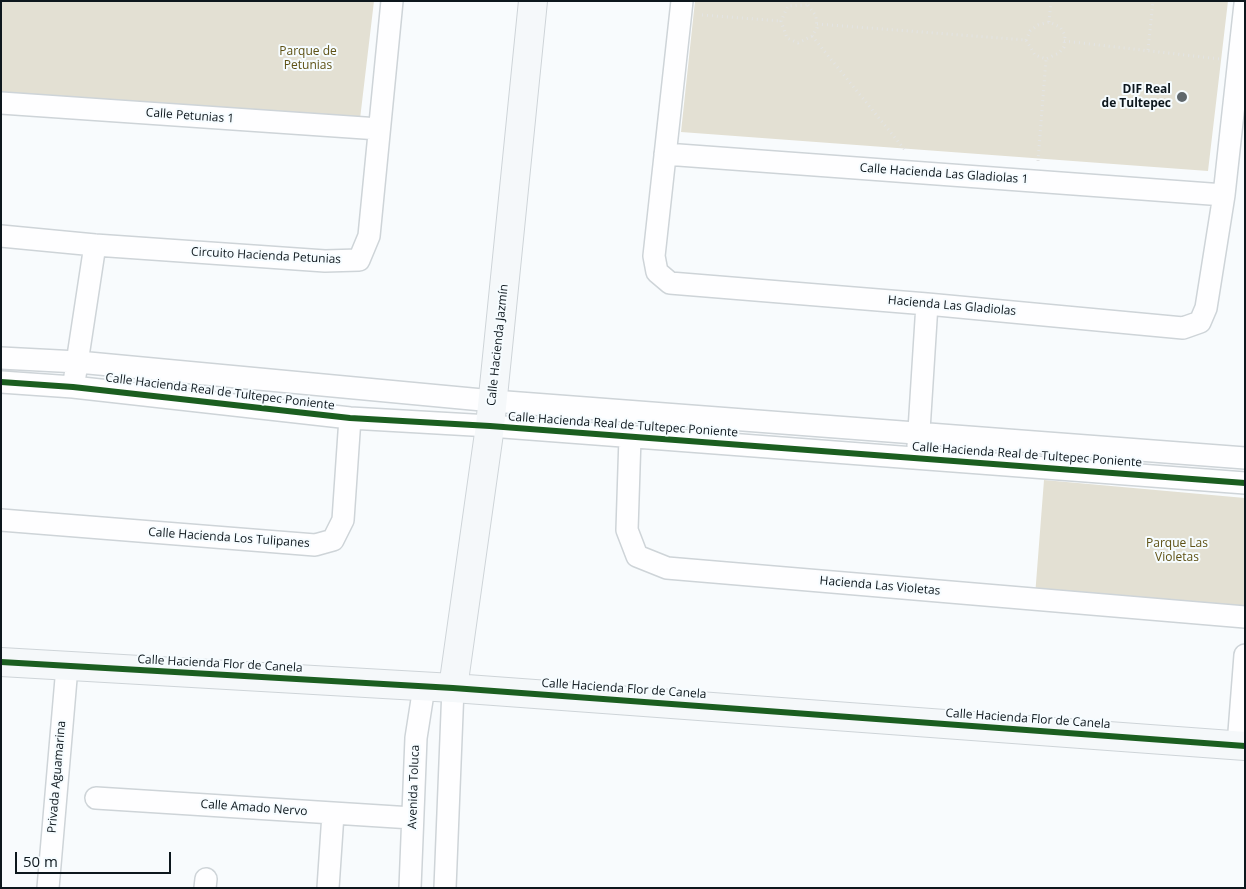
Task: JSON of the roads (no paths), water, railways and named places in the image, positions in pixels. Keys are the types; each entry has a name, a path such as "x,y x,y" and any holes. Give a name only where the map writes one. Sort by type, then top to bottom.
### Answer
{"street":[{"name":"Circuito Hacienda Petunias","path":"1,236 95,245 324,261 359,260 369,236 392,1"},
{"name":"Calle Hacienda Jazmín","path":"453,688 491,414 533,1"},
{"name":"Hacienda Las Gladiolas","path":"681,7 654,256 657,272 670,283 1183,328 1200,322 1206,308 1224,195 1245,4"},
{"name":"Calle Petunias 1","path":"1,103 379,129"},
{"name":"Calle Hacienda Las Gladiolas 1","path":"665,154 1224,195"},
{"path":"73,387 95,245"},
{"path":"917,458 926,304"},
{"name":"Calle Hacienda Real de Tultepec Poniente","path":"1,358 78,362 491,414 630,437 1245,484"},
{"name":"Calle Hacienda Real de Tultepec Poniente","path":"1,382 73,387 350,418 491,414 919,433 1245,458"},
{"name":"Calle Hacienda Los Tulipanes","path":"1,520 315,545 333,540 343,520 350,418"},
{"name":"Hacienda Las Violetas","path":"630,437 627,530 637,556 667,568 1245,617"},
{"path":"1241,745 1245,655"},
{"name":"Calle Hacienda Flor de Canela","path":"1,662 453,688 1241,745"},
{"name":"Privada Aguamarina","path":"48,888 67,667"},
{"name":"Avenida Toluca","path":"410,888 416,738 424,687"},
{"path":"445,888 453,688"},
{"name":"Calle Amado Nervo","path":"96,798 412,818"},
{"path":"328,888 334,814"}],"place":[{"name":"DIF Real de Tultepec","path":"1182,97"}],"park label":[{"name":"Parque de Petunias","path":"308,59"},
{"name":"Parque Las Violetas","path":"1177,551"}]}
